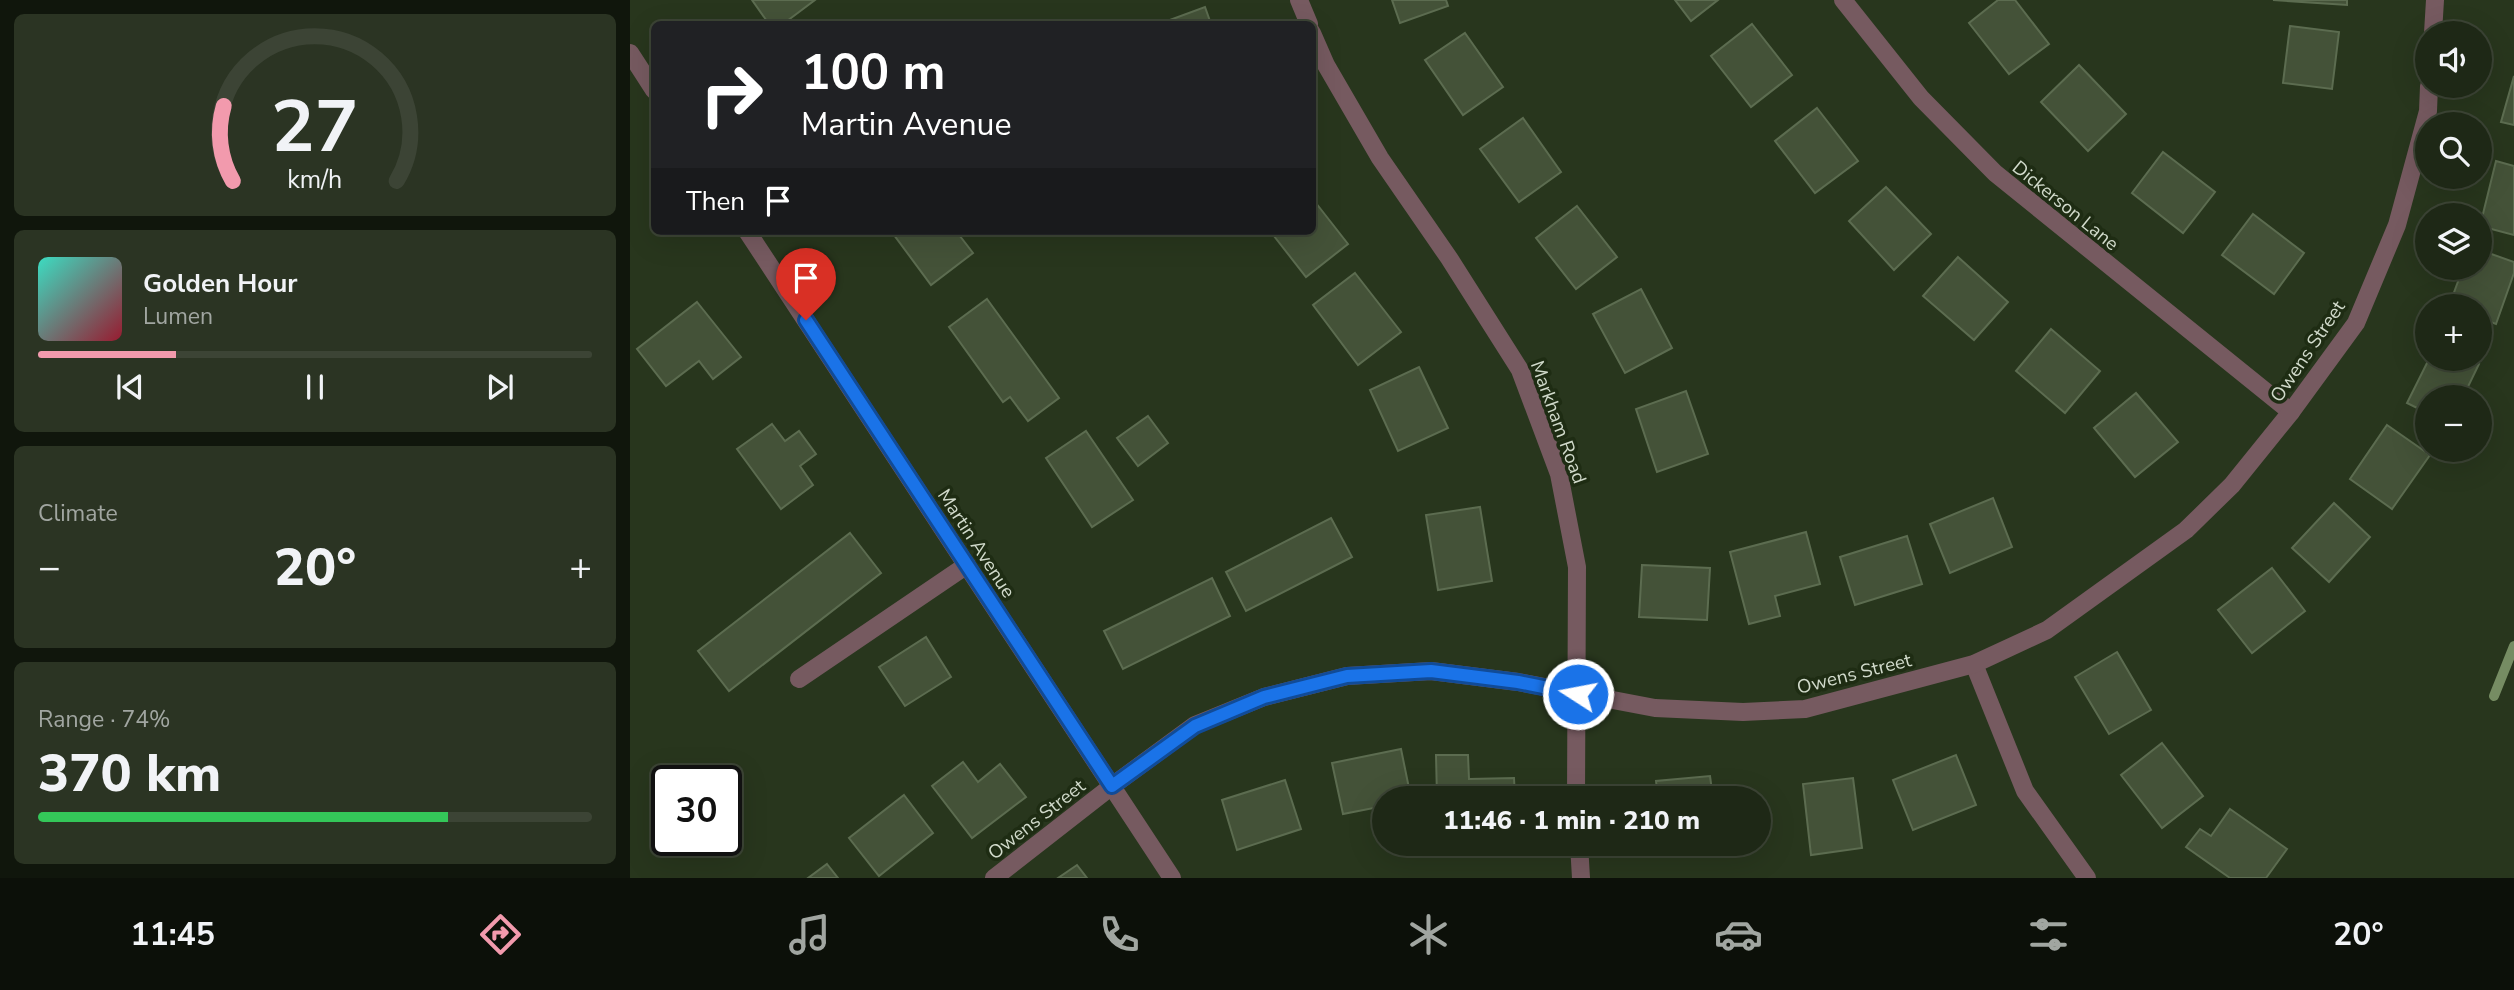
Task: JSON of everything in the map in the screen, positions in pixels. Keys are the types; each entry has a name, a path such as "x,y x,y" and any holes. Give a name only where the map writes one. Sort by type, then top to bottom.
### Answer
{"street":[{"path":"1299,0 1308,21"},
{"name":"Dickerson Lane","path":"1843,0 1921,98 1995,173 2291,412"},
{"path":"2433,21 2435,0"},
{"name":"Markham Road","path":"1316,42 1326,65 1380,158 1449,258 1520,370 1559,474 1577,567 1576,786"},
{"path":"630,53 651,85"},
{"name":"Owens Street","path":"994,878 1112,786 1195,726 1264,697 1347,676 1431,671 1518,682 1655,708 1744,712 1805,709 1974,664 2047,630 2186,530 2232,485 2291,412 2356,323 2397,225 2428,111 2429,98"},
{"name":"Martin Avenue","path":"750,235 1172,878"},
{"path":"799,679 967,565"},
{"path":"1974,664 2025,790 2087,878"},
{"path":"1580,856 1581,878"}],"building":[{"path":"752,0 815,0 787,21 767,21"},
{"path":"1392,0 1446,0 1448,6 1400,23"},
{"path":"1675,0 1718,0 1691,21"},
{"path":"1998,0 2015,0 2049,44 2009,74 1969,23"},
{"path":"2273,0 2347,0 2347,5"},
{"path":"1205,7 1210,21 1167,21"},
{"path":"1752,24 1792,75 1751,107 1711,56"},
{"path":"2290,26 2339,32 2332,89 2283,83"},
{"path":"1465,33 1503,87 1463,115 1425,60"},
{"path":"2079,65 2126,114 2088,151 2041,102"},
{"path":"2514,76 2514,125 2501,122"},
{"path":"1817,108 1858,161 1815,193 1775,141"},
{"path":"1523,118 1561,172 1519,202 1480,149"},
{"path":"2163,152 2215,192 2183,233 2132,193"},
{"path":"2496,161 2514,166 2514,235 2492,229 2492,203 2486,203 2489,189 2492,189"},
{"path":"1886,187 1931,234 1894,270 1849,221"},
{"path":"1316,203 1348,244 1306,277 1273,235 1316,235"},
{"path":"1577,206 1617,257 1576,289 1536,238"},
{"path":"2253,214 2304,253 2274,294 2222,255"},
{"path":"894,235 959,235 973,253 931,285"},
{"path":"2492,254 2514,262 2514,273 2496,324 2492,322 2492,294 2453,294 2459,280 2492,280"},
{"path":"1958,257 2008,302 1974,340 1923,296"},
{"path":"1355,273 1401,332 1358,365 1313,305"},
{"path":"1641,289 1672,348 1625,373 1593,314"},
{"path":"987,299 1059,398 1028,421 1010,397 1003,402 949,327"},
{"path":"697,302 741,357 713,379 699,361 666,386 637,349"},
{"path":"2051,329 2100,371 2065,413 2016,371"},
{"path":"1419,367 1448,428 1398,451 1370,390"},
{"path":"2423,371 2476,371 2469,385 2416,385"},
{"path":"2415,387 2415,407 2407,403"},
{"path":"1686,391 1708,454 1657,472 1636,409"},
{"path":"2136,393 2178,442 2135,477 2094,428"},
{"path":"1148,416 1168,443 1138,466 1117,438"},
{"path":"772,424 785,441 799,431 816,454 800,466 813,485 781,509 737,449"},
{"path":"2387,425 2415,445 2415,462 2425,462 2392,509 2350,479"},
{"path":"1086,431 1133,500 1092,527 1046,458"},
{"path":"1993,498 2012,547 1950,573 1930,524"},
{"path":"2334,503 2370,537 2329,582 2292,548"},
{"path":"1480,507 1492,581 1438,590 1426,515"},
{"path":"1331,518 1352,557 1246,611 1226,572"},
{"path":"1806,532 1820,584 1775,596 1780,616 1749,624 1730,552"},
{"path":"850,533 881,573 729,691 698,651"},
{"path":"1907,536 1922,584 1855,605 1840,557"},
{"path":"1642,565 1710,568 1707,620 1639,617"},
{"path":"2272,568 2305,611 2252,653 2218,610"},
{"path":"1212,578 1230,616 1123,669 1104,631"},
{"path":"926,637 951,677 905,706 879,667"},
{"path":"2117,652 2151,710 2109,734 2075,677"},
{"path":"2162,743 2203,796 2162,828 2121,775"},
{"path":"1401,749 1409,786 1372,786 1372,808 1343,814 1332,763"},
{"path":"1436,755 1468,755 1469,779 1514,778 1514,786 1437,786"},
{"path":"1956,755 1976,805 1913,830 1893,780"},
{"path":"963,762 978,782 1000,764 1026,797 972,838 932,786"},
{"path":"1710,776 1711,786 1657,786 1656,781"},
{"path":"1853,778 1862,848 1811,855 1803,784"},
{"path":"1285,780 1301,829 1237,850 1222,800"},
{"path":"904,795 933,833 879,876 849,838"},
{"path":"2230,809 2287,849 2266,878 2230,878 2186,847 2200,829 2211,836"},
{"path":"827,864 838,878 808,878"},
{"path":"1077,865 1087,878 1058,878"}],"waterway":[{"path":"2494,696 2514,646"}],"route":[{"path":"806,320 1112,786 1195,726 1264,697 1347,676 1431,671 1518,682 1578,694"}]}
